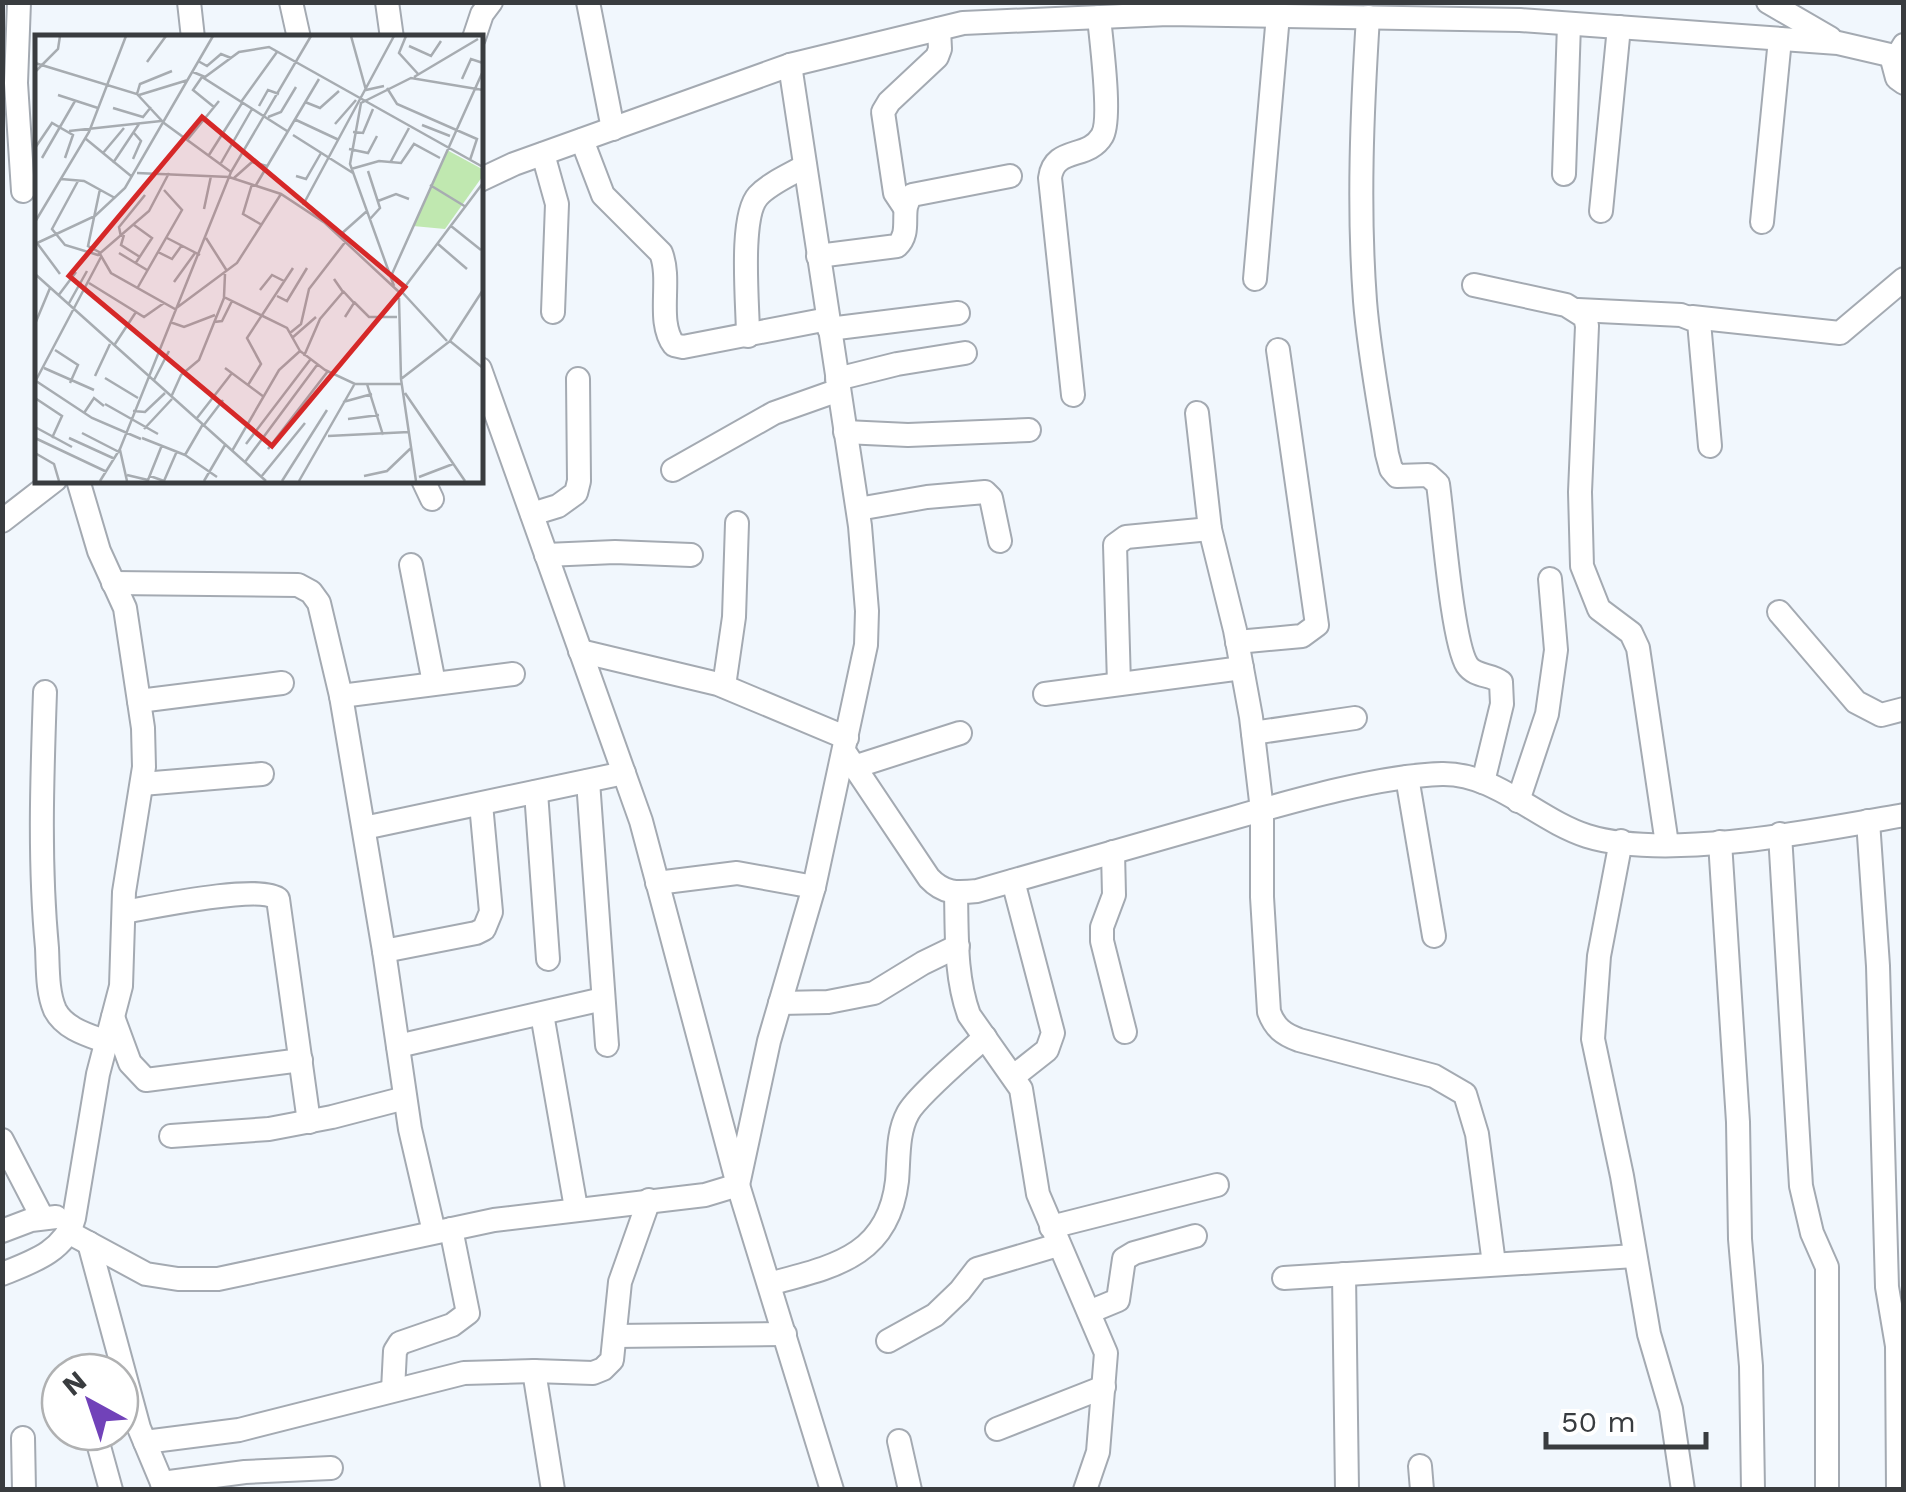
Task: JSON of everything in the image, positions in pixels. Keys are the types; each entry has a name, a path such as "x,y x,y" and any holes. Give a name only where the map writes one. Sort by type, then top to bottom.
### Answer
{"street":[{"path":"20,2 16,83 21,191"},
{"path":"189,2 193,35"},
{"path":"291,2 298,35"},
{"path":"387,2 392,35"},
{"path":"475,35 491,2"},
{"path":"588,2 613,128"},
{"path":"1773,4 1838,42"},
{"path":"482,179 790,65 954,18 1278,16 1306,9 1368,17 1417,10 1899,50 1894,71 1904,83"},
{"path":"1256,278 1278,16"},
{"path":"1073,395 1050,178 1052,166 1059,158 1093,146 1106,126 1100,17"},
{"path":"1368,17 1361,123 1361,237 1386,454 1397,476 1428,475 1438,484 1465,661 1471,670 1502,682 1502,704 1483,782"},
{"path":"905,208 895,193 883,112 936,57 954,18"},
{"path":"1564,174 1569,24"},
{"path":"1602,211 1619,27"},
{"path":"1762,222 1780,38"},
{"path":"738,1185 780,1004 849,752 868,611 858,509 790,65"},
{"path":"582,140 604,194 661,253 666,265 670,340 674,345 683,347 828,324 958,313"},
{"path":"542,154 557,204 552,312"},
{"path":"748,336 748,238 753,203 759,194 805,166"},
{"path":"818,256 898,246 906,235 905,208 912,195 1010,176"},
{"path":"1474,286 1578,310 1840,332 1904,279"},
{"path":"1578,310 1588,326 1580,492 1582,566 1598,609 1631,633 1638,648 1667,844"},
{"path":"1692,317 1699,322 1701,334 1710,446"},
{"path":"1237,642 1302,636 1317,625 1278,350"},
{"path":"672,470 838,384 896,364 964,353"},
{"path":"482,375 624,773 658,883 738,1185 832,1490"},
{"path":"532,514 558,506 576,493 578,379"},
{"path":"1197,413 1210,529 1237,642 1253,733 1262,810 1267,993 1274,1024 1282,1034 1434,1076 1465,1094 1477,1134 1494,1264"},
{"path":"846,432 908,435 1029,430"},
{"path":"2,521 52,482"},
{"path":"79,482 99,551 125,608 143,728 142,784 127,868 121,986 98,1074 78,1231 144,1442 164,1486 245,1472 332,1468"},
{"path":"858,509 985,492 991,498 1000,540"},
{"path":"724,686 734,617 738,523"},
{"path":"1119,684 1115,545 1126,536 1210,529"},
{"path":"546,556 615,552 691,555"},
{"path":"410,565 434,683"},
{"path":"1518,801 1546,714 1556,650 1550,579"},
{"path":"113,583 298,585 311,592 319,603 341,696 364,828 405,1098 442,1230 470,1306 452,1325 400,1343 395,1351 393,1390"},
{"path":"1779,612 1856,702 1880,715 1904,709"},
{"path":"580,651 724,686 849,752 928,878 939,889 956,893 1013,881 1262,810 1408,777 1445,774 1483,782 1553,822 1589,837 1622,842 1720,842 1904,815"},
{"path":"1045,694 1242,668"},
{"path":"341,696 514,674"},
{"path":"140,701 282,683"},
{"path":"45,692 42,896 50,991 61,1018 78,1031 106,1042"},
{"path":"1253,733 1355,718"},
{"path":"849,752 960,733"},
{"path":"364,828 624,773"},
{"path":"142,784 262,774"},
{"path":"1408,777 1434,936"},
{"path":"588,781 607,1045"},
{"path":"536,792 548,959"},
{"path":"384,950 460,937 484,928 490,912 481,804"},
{"path":"1868,821 1878,966 1887,1287 1897,1346 1898,1490"},
{"path":"1780,834 1802,1186 1812,1234 1827,1266 1827,1490"},
{"path":"1622,842 1599,956 1593,1038 1649,1334 1671,1409 1683,1490"},
{"path":"1720,842 1738,1122 1740,1239 1751,1366 1753,1490"},
{"path":"1113,852 1114,894 1102,927 1102,941 1125,1032"},
{"path":"658,883 737,873 814,887"},
{"path":"1013,881 1053,1033 1048,1050 1014,1076"},
{"path":"956,893 958,978 968,1015 1014,1076 1024,1101 1034,1176 1054,1236 1106,1353 1098,1452 1085,1490"},
{"path":"124,912 242,894 271,894 278,899 310,1122"},
{"path":"780,1004 828,1002 874,994 923,962 958,946"},
{"path":"398,1046 604,999"},
{"path":"542,1014 576,1208"},
{"path":"113,1017 130,1063 146,1080 301,1060"},
{"path":"770,1284 839,1264 853,1258 868,1244 894,1199 901,1134 911,1108 985,1037"},
{"path":"171,1136 269,1130 405,1098"},
{"path":"2,1140 42,1217"},
{"path":"2,1230 42,1217 78,1231 146,1274 218,1279 442,1230 576,1208 705,1194 738,1185"},
{"path":"888,1341 936,1315 977,1269 1054,1236 1217,1185"},
{"path":"144,1442 239,1430 464,1373 593,1373 603,1369 612,1360 620,1282 649,1200"},
{"path":"2,1274 33,1262 78,1231"},
{"path":"1089,1312 1118,1300 1124,1259 1195,1236"},
{"path":"1284,1278 1635,1256"},
{"path":"1344,1274 1347,1490"},
{"path":"615,1336 785,1334"},
{"path":"534,1370 553,1490"},
{"path":"997,1428 1104,1386"},
{"path":"23,1438 24,1490"},
{"path":"899,1441 910,1490"},
{"path":"101,1452 111,1490"}]}
